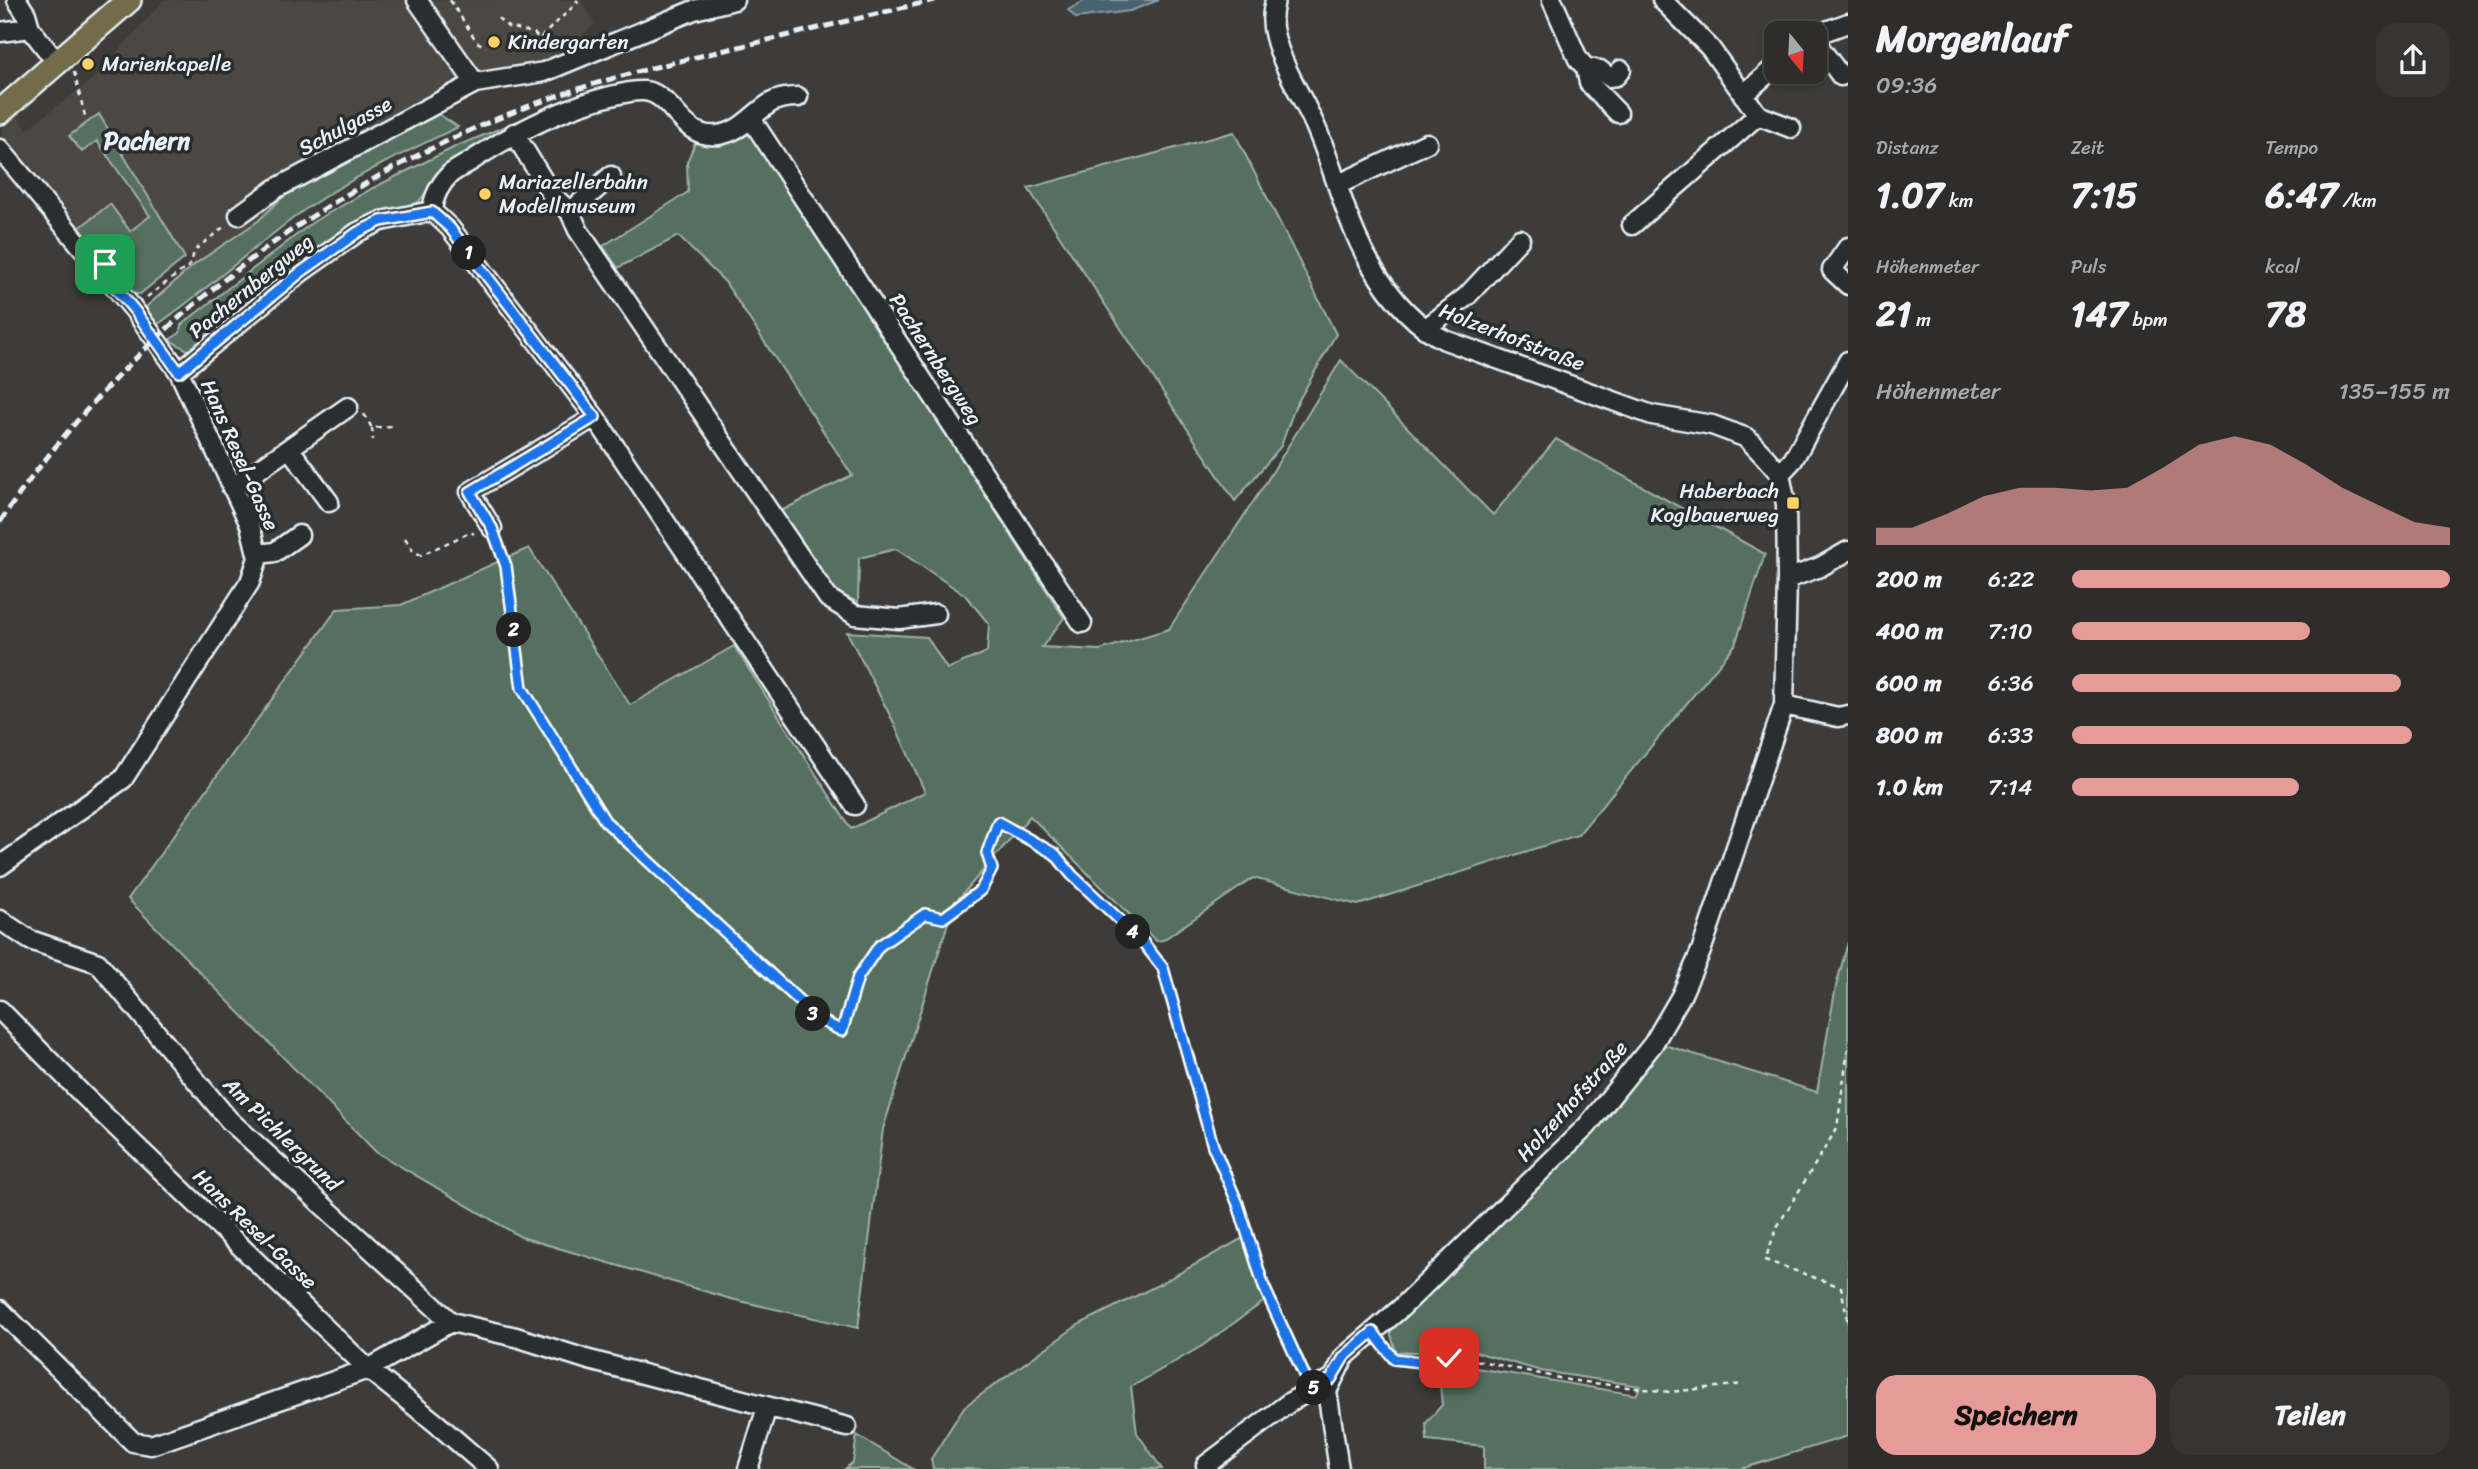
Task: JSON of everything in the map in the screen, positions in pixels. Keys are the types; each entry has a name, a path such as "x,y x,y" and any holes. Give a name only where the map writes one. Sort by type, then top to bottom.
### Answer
{"main road":[{"path":"0,112 129,0"}],"street":[{"path":"17,0 26,14 30,28 63,58"},
{"path":"417,0 475,83"},
{"name":"Schulgasse","path":"239,215 275,189 475,83 544,72 694,5 734,0"},
{"name":"Holzerhofstraße","path":"1275,0 1271,17 1275,39 1317,131 1348,217 1371,264 1394,298 1425,330 1445,340 1652,415 1712,425 1746,438 1780,474 1786,504 1784,705 1698,960 1681,996 1653,1044 1587,1126 1401,1308 1344,1357 1331,1379"},
{"path":"1552,0 1578,59 1586,68 1589,83 1618,113"},
{"path":"1662,0 1710,48 1758,115 1791,128"},
{"path":"1827,31 1848,23"},
{"path":"0,32 30,28"},
{"path":"1827,57 1841,76"},
{"path":"1586,68 1600,70 1609,77 1616,76 1621,70"},
{"path":"1743,94 1764,76"},
{"path":"798,97 786,97 772,102 752,120 732,131 716,135 686,125 659,96 645,90 626,92 569,108 514,134 449,175 433,199 432,212 450,228 595,417 855,805"},
{"path":"1632,225 1758,115"},
{"name":"Pachernbergweg","path":"752,120 1082,623"},
{"path":"514,134 552,195 570,212 578,230 828,598 855,615 899,620 936,614"},
{"path":"1337,185 1427,143"},
{"name":"Hans Resel-Gasse","path":"0,149 24,168 102,266 179,372 250,525 258,554 255,573 250,582 123,779 0,866"},
{"path":"570,212 611,176"},
{"name":"Pachernbergweg","path":"179,372 301,272 358,232 381,221 432,212"},
{"path":"1425,330 1467,296 1520,239"},
{"path":"1848,247 1832,270 1848,285"},
{"path":"1780,474 1793,460 1848,361"},
{"path":"232,488 346,409"},
{"path":"486,532 470,492 595,417"},
{"path":"289,449 329,502"},
{"path":"258,554 275,552 299,535"},
{"path":"1787,579 1821,567 1848,551"},
{"path":"1784,705 1838,717 1848,715"},
{"name":"Am Pichlergrund","path":"0,920 30,940 98,963 229,1120 451,1322 516,1337 589,1360 846,1427"},
{"name":"Hans Resel-Gasse","path":"0,1010 83,1095 368,1369 489,1469"},
{"path":"0,1310 133,1442 151,1445 368,1369 451,1322"},
{"path":"1206,1465 1290,1402 1331,1379"},
{"path":"1331,1379 1326,1391 1327,1403 1339,1469"},
{"path":"748,1469 767,1407"}],"path":[{"path":"457,0 451,2 477,42 486,47"},
{"path":"498,18 508,27 534,33 539,39 578,2 576,0"},
{"path":"63,58 85,116"},
{"path":"135,311 145,298 190,265 195,250 239,215"},
{"path":"346,409 363,412 373,428 373,440"},
{"path":"373,428 391,426"},
{"path":"405,538 413,551 421,555 471,532 486,532 506,566 522,688 605,821 820,1020 842,1031 858,977 879,946 925,914 943,918 981,890 992,869 987,853 998,822 1055,854 1072,875 1142,941 1163,968 1213,1146 1238,1204 1264,1287 1311,1390"},
{"path":"1848,1049 1837,1128 1777,1227 1765,1260 1841,1287 1848,1322"},
{"path":"1373,1332 1394,1359 1421,1362 1449,1358 1481,1361 1568,1380 1670,1392 1744,1384"}],"shaded area":[{"path":"164,0 581,0 595,23 544,77 478,94 284,196 258,221 195,264 189,255 140,294 130,294 2,137 4,121 14,113 27,129 94,78"}],"green space":[{"path":"572,99 436,179 417,204 193,353 169,340 180,333 181,325 313,222 457,146"},
{"path":"99,114 185,258 140,294 130,294 78,229 110,204 130,231 150,216 97,141 82,152 69,136"},
{"path":"439,114 458,127 401,154 310,206 157,325 146,307 195,264 258,221 284,196"},
{"path":"755,132 1064,618 1042,647 1100,650 1169,629 1265,484 1341,360 1493,515 1556,439 1765,554 1735,645 1578,835 1358,905 1253,878 1163,940 1156,941 1030,816 954,904 883,1129 858,1328 731,1299 521,1237 376,1152 128,899 337,609 401,605 529,548 630,705 734,646 851,829 925,792 894,723 847,632 927,637 947,669 987,652 989,624 965,595 896,549 859,558 858,602 831,591 779,512 852,475 725,282 678,236 618,268 603,246 688,192 687,162 695,143 721,146"},
{"path":"1234,132 1336,334 1295,407 1281,446 1235,501 1028,188"},
{"path":"1848,942 1848,1436 1741,1469 1484,1469 1484,1446 1427,1440 1426,1423 1442,1405 1438,1366 1447,1363 1636,1395 1641,1386 1541,1371 1476,1352 1396,1352 1389,1328 1608,1118 1661,1044 1817,1092 1836,986"},
{"path":"1243,1238 1266,1300 1202,1346 1131,1387 1137,1433 1162,1469 933,1469 931,1459 964,1407 1078,1325"},
{"path":"857,1435 913,1469 845,1469 853,1462"}],"water":[{"path":"1086,0 1159,0 1130,11 1076,18 1068,10"}],"railway":[{"path":"0,522 52,451 111,384 174,322 243,265 316,214 392,169 472,130 576,90 663,65 935,0"}],"place":[{"name":"Kindergarten","path":"494,42"},
{"name":"Marienkapelle","path":"88,64"},
{"name":"Mariazellerbahn Modellmuseum","path":"485,194"},
{"name":"Haberbach Koglbauerweg","path":"1793,503"}],"district":[{"name":"Pachern","path":"147,141"}],"route":[{"path":"105,264 99,268 135,311 179,372 301,272 358,232 381,221 432,212 450,228 595,417 470,492 492,528 506,566 522,688 605,821 820,1020 842,1031 858,977 879,946 925,914 943,918 981,890 992,869 987,853 998,822 1055,854 1072,875 1142,941 1163,968 1213,1146 1238,1204 1264,1287 1311,1390 1331,1379 1344,1357 1373,1332 1394,1359 1421,1362 1449,1358"}]}
